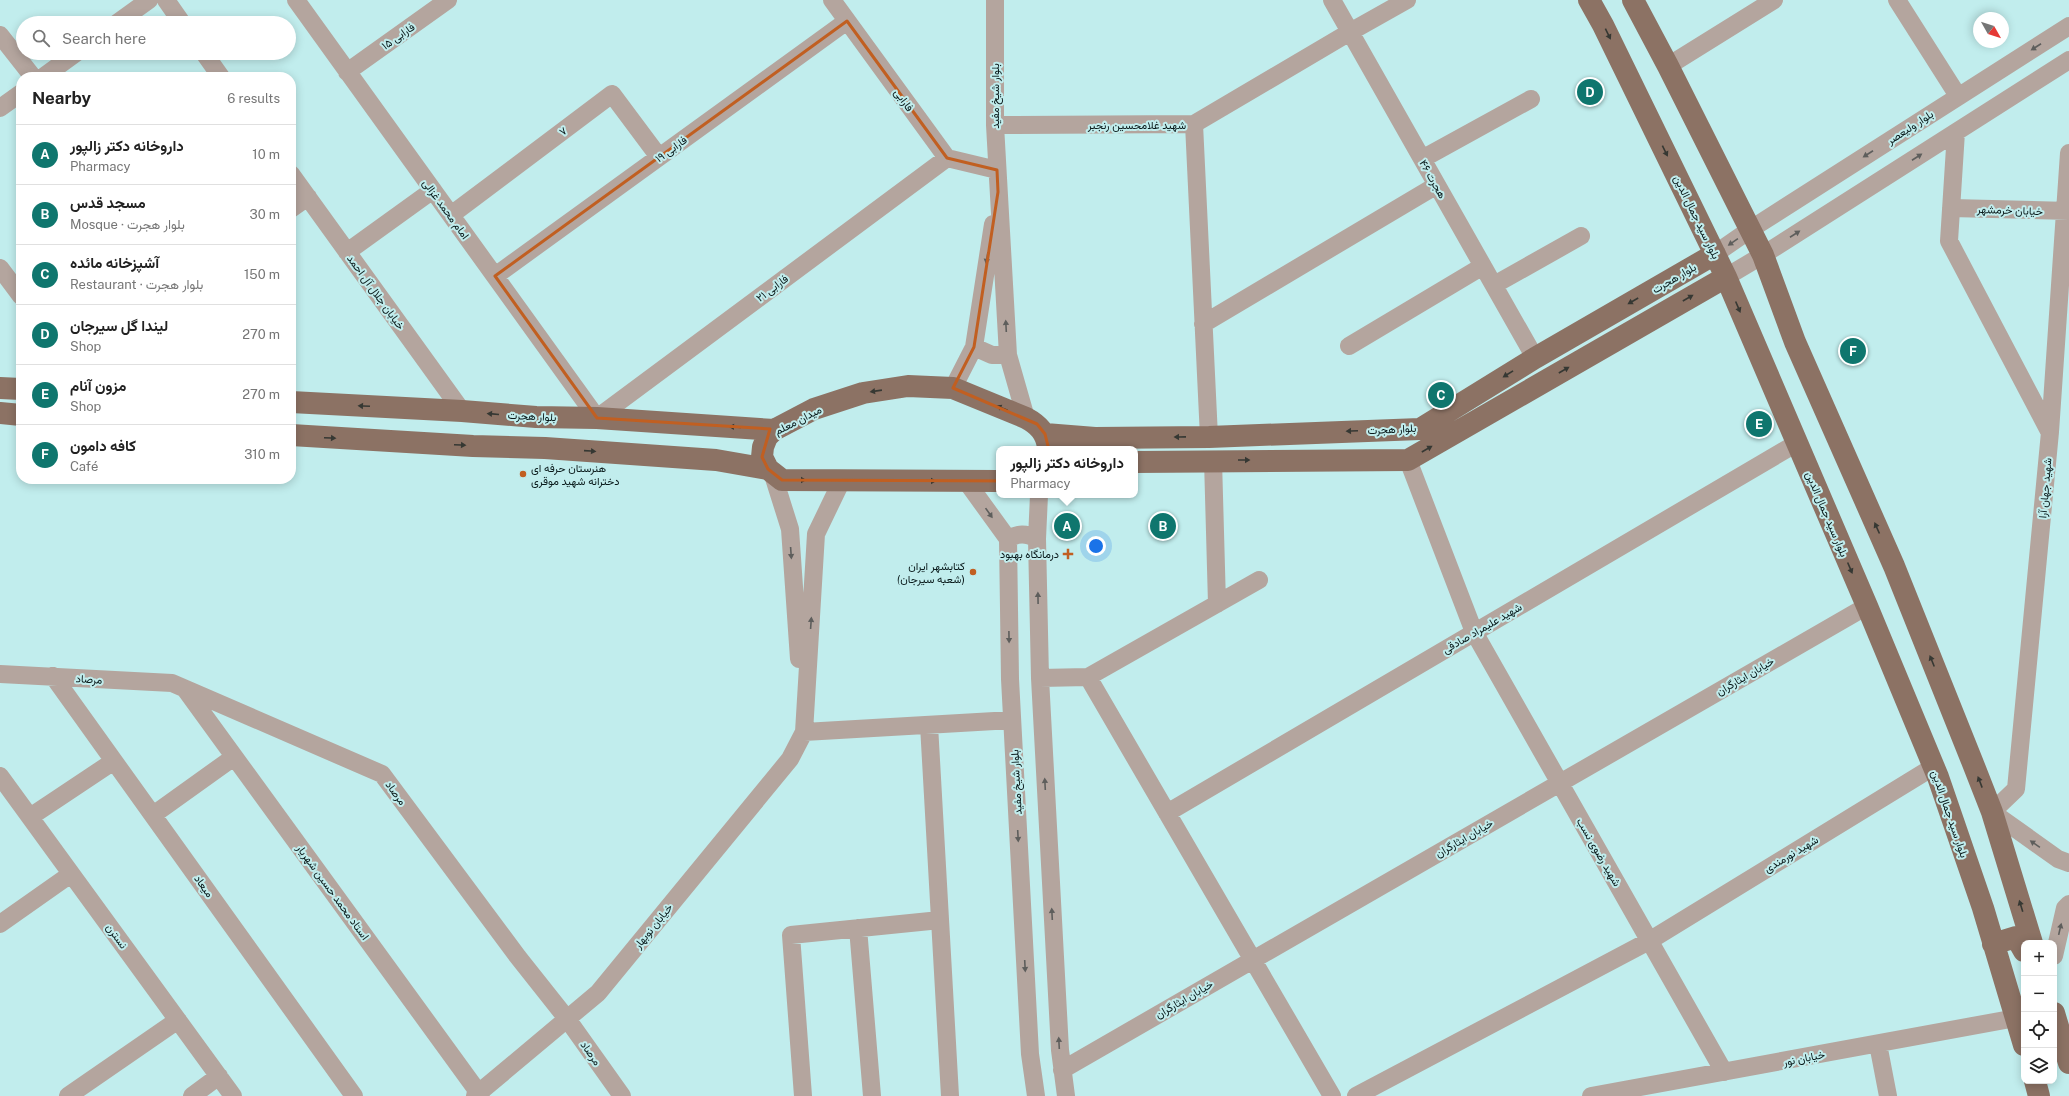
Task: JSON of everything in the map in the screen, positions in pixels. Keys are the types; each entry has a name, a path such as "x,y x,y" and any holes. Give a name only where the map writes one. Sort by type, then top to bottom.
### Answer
{"main road":[{"name":"بلوار سید جمال الدین","path":"1589,0 1603,25 1726,277 1866,606 1933,767 1993,944 2021,1035"},
{"path":"1633,0 1668,66 1763,255 1795,342 1894,566 1992,812 2031,940"},
{"name":"بلوار هجرت","path":"1046,442 1096,438 1209,437 1420,429 1535,358 1715,254"},
{"path":"1138,462 1213,460 1408,460 1726,277"},
{"name":"میدان معلم","path":"770,472 762,457 763,447 767,437 774,430 814,409 863,393 908,386 953,388 1037,424 1046,442"},
{"path":"0,388 16,389"},
{"name":"بلوار هجرت","path":"296,402 462,411 536,417 597,418 774,430"},
{"path":"0,413 16,415"},
{"path":"296,435 716,460 770,472 782,480 996,481"},
{"path":"1993,944 2016,937 2021,946"},
{"path":"2057,1023 2069,1063"},
{"path":"2035,1084 2039,1096"}],"street":[{"path":"127,16 149,0"},
{"path":"166,0 177,16"},
{"name":"امام محمد غزالی","path":"296,0 597,418"},
{"name":"فارابی ۱۵","path":"347,72 448,0"},
{"name":"فارابی","path":"832,0 946,158"},
{"name":"بلوار شیخ مفید","path":"995,0 995,125 998,192"},
{"name":"هجرت ۴۶","path":"1332,0 1535,358"},
{"name":"شهید غلامحسین رنجبر","path":"995,125 1194,124 1406,0"},
{"path":"1668,66 1774,0"},
{"path":"1897,0 1958,96"},
{"name":"فارابی ۱۹","path":"495,276 847,21"},
{"name":"بلوار ولیعصر","path":"1715,254 1751,229 2069,26"},
{"path":"0,35 16,55"},
{"path":"20,60 29,72"},
{"path":"50,72 66,60"},
{"path":"209,60 217,72"},
{"path":"1726,277 2069,60"},
{"name":"۷","path":"451,215 612,94 659,157"},
{"path":"0,108 16,97"},
{"path":"1422,159 1531,99"},
{"path":"1194,124 1209,437"},
{"path":"1956,132 1949,241 2050,432"},
{"name":"شهید جهان آرا","path":"1992,812 2016,789 2050,432 2067,211 2069,153"},
{"path":"946,158 997,170"},
{"name":"فارابی ۲۱","path":"597,418 946,158"},
{"name":"خیابان جلال آل احمد","path":"296,181 462,411"},
{"path":"1203,324 1437,185"},
{"path":"347,252 433,190"},
{"path":"953,388 974,346 998,192"},
{"path":"998,192 1008,355 1026,418"},
{"path":"296,206 308,198"},
{"name":"خیابان خرمشهر","path":"1951,208 2067,211"},
{"path":"1494,285 1581,236"},
{"path":"1349,346 1483,266"},
{"path":"0,268 16,289"},
{"path":"974,346 992,355 1008,355"},
{"name":"شهید علیمراد صادقی","path":"1167,813 1797,443"},
{"path":"1213,460 1217,604"},
{"name":"شهید رضوی نسب","path":"1408,460 1474,632 1724,1072"},
{"path":"770,472 790,529 804,732"},
{"path":"804,732 816,534 842,480"},
{"path":"966,481 1008,539 1022,534 1037,539"},
{"path":"1039,498 1037,539 1040,678 1059,1042 1066,1096"},
{"path":"790,529 808,530 816,534"},
{"name":"بلوار شیخ مفید","path":"1008,539 1012,720 1030,1054 1034,1094"},
{"path":"1040,678 1088,677 1259,580"},
{"name":"خیابان ایثارگران","path":"1062,1070 1866,606"},
{"name":"مرصاد","path":"0,674 172,683 382,774 518,957 568,1020 622,1096"},
{"name":"میعاد","path":"53,676 354,1096"},
{"path":"1088,677 1332,1096"},
{"name":"استاد محمد حسین شهریار","path":"185,689 478,1095"},
{"path":"804,732 1012,720"},
{"path":"929,725 950,1096"},
{"name":"خیابان نوبهار","path":"478,1095 598,993 790,759 804,732"},
{"path":"153,815 234,757"},
{"path":"30,817 114,761"},
{"name":"شهید نورمندی","path":"1356,1096 1649,941 1933,767"},
{"name":"نسترن","path":"0,776 234,1096"},
{"path":"1992,812 2058,859 2069,863"},
{"path":"0,924 71,874"},
{"path":"2057,943 2065,908 2069,904"},
{"path":"803,1096 791,936 940,920"},
{"path":"858,928 872,1096"},
{"name":"خیابان نور","path":"1591,1096 2016,1018"},
{"path":"68,1096 178,1020"},
{"path":"1878,1044 1888,1096"},
{"path":"192,1096 219,1076"}],"highlighted area":[{"path":"847,21 947,158 997,170 998,192 974,347 953,388 1037,424 1045,434 1048,446 1047,459 1040,470 1018,481 782,480 768,469 762,457 770,429 597,418 495,276"}],"place":[{"name":"لیندا گل سیرجان","path":"1590,92"},
{"name":"کافه دامون","path":"1853,351"},
{"name":"آشپزخانه مائده","path":"1441,395"},
{"name":"مزون آنام","path":"1759,424"},
{"name":"هنرستان حرفه ای دخترانه شهید موقری","path":"523,474"},
{"name":"داروخانه دکتر زالپور","path":"1067,526"},
{"name":"مسجد قدس","path":"1163,526"},
{"name":"درمانگاه بهبود","path":"1068,554"},
{"name":"کتابشهر ایران (شعبه سیرجان)","path":"973,572"}]}
